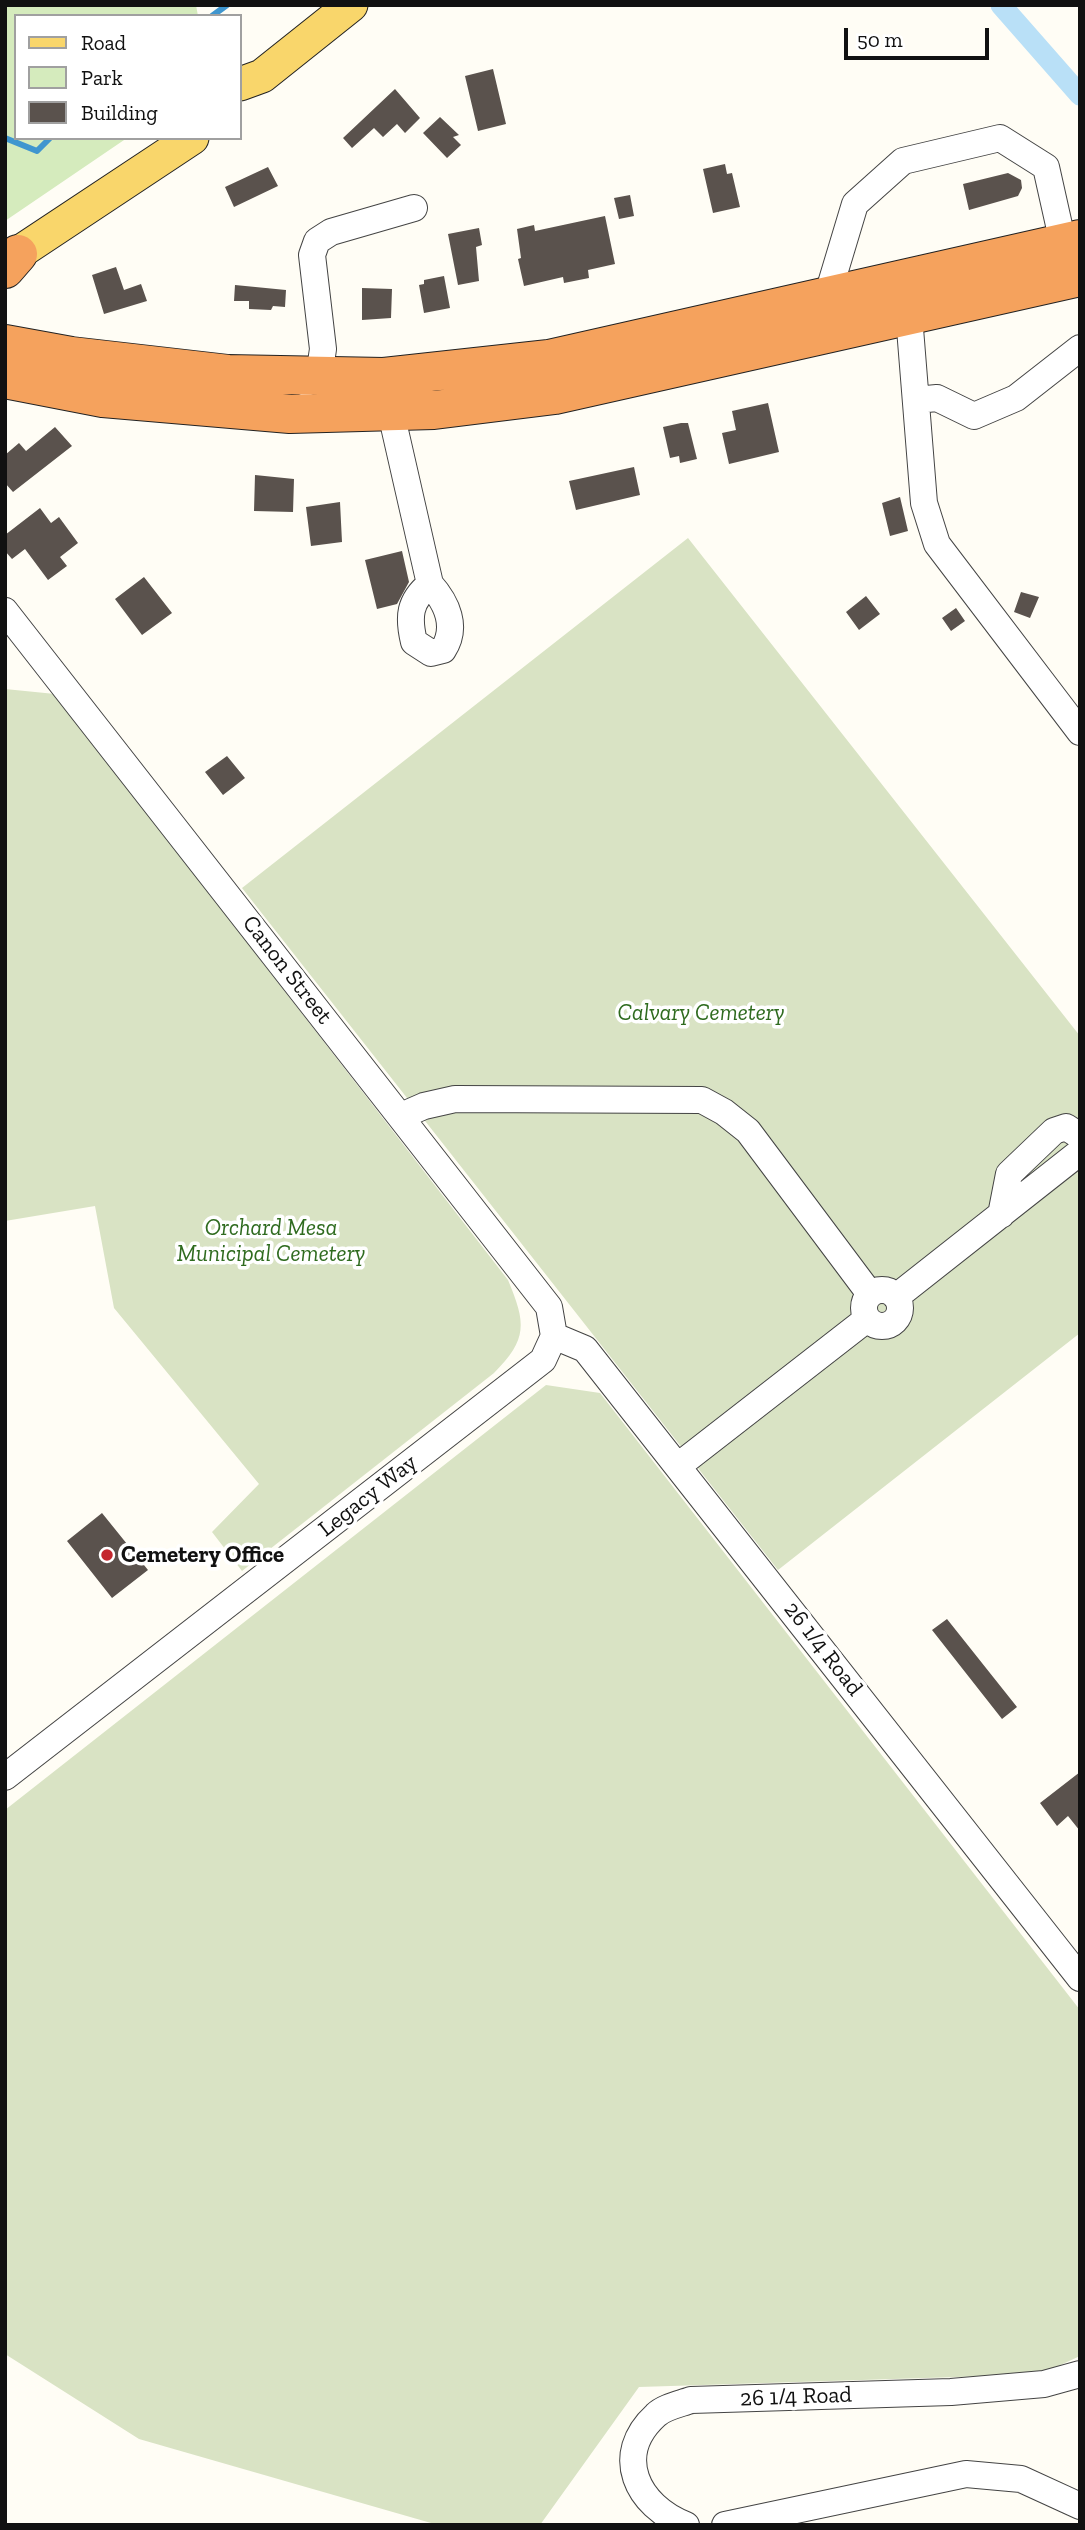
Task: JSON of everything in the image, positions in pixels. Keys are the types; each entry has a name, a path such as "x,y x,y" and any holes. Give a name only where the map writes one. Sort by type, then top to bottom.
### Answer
{"highway":[{"path":"5,379 103,398 290,414 391,413 831,315 948,269 1071,241"},
{"path":"831,315 909,316 1080,277"},
{"path":"12,342 71,356 228,374 552,377"}],"main road":[{"path":"242,105 247,101 251,80 351,5"},
{"path":"8,257 155,140"},
{"path":"8,257 189,140"}],"street":[{"path":"831,315 855,204 903,161 1000,138 1045,167 1071,241"},
{"path":"256,411 318,376 323,349 312,255 317,241 331,232 414,208"},
{"path":"948,269 909,316 924,503 937,544 1080,732"},
{"path":"916,400 937,398 974,416 1016,398 1080,348"},
{"path":"391,413 430,584"},
{"name":"Canon Street","path":"5,611 550,1307 554,1336"},
{"path":"401,1116 455,1099 636,1097 702,1100 724,1112 748,1131 868,1307 874,1325 892,1323 898,1315 896,1297 1080,1152"},
{"path":"1001,1215 1009,1174 1054,1131 1066,1127 1080,1136"},
{"path":"678,1466 868,1307"},
{"name":"26 1/4 Road","path":"554,1336 585,1349 1080,1978"},
{"name":"Legacy Way","path":"5,1777 543,1360 554,1336"},
{"name":"26 1/4 Road","path":"686,2525 666,2517 650,2505 639,2485 633,2462 638,2440 657,2413 691,2400 951,2392 1044,2384 1080,2374"},
{"path":"725,2525 966,2474 1021,2479 1080,2506"}],"green space":[{"path":"5,5 196,5 198,14 14,14 14,140 124,140 5,221"},
{"name":"Calvary Cemetery","path":"688,538 1080,1036 1080,1333 778,1570 242,888"},
{"name":"Orchard Mesa Municipal Cemetery","path":"5,689 55,694 508,1280 518,1308 518,1340 494,1373 242,1571 212,1532 259,1484 114,1308 95,1206 5,1221"},
{"path":"546,1385 600,1393 1080,2010 1080,2356 1054,2368 1021,2375 639,2387 540,2525 438,2525 139,2439 5,2354 5,1810"}],"building":[{"path":"493,69 506,124 478,131 465,76"},
{"path":"395,89 420,118 405,133 397,124 383,137 374,128 352,148 343,138"},
{"path":"440,117 459,135 453,137 461,145 447,158 423,133"},
{"path":"725,164 727,174 732,173 740,207 713,213 703,169"},
{"path":"268,167 278,186 234,207 225,187"},
{"path":"1008,173 1021,180 1022,188 1018,196 969,210 963,184"},
{"path":"630,195 634,216 619,219 614,198"},
{"path":"605,216 615,264 588,270 589,278 564,283 563,277 524,286 518,259 521,258 517,229 534,225 535,231"},
{"path":"479,228 482,245 476,247 479,281 458,285 448,234"},
{"path":"116,267 124,290 141,284 147,301 104,314 92,275"},
{"path":"444,276 450,308 424,313 419,285 424,284 424,280"},
{"path":"235,285 286,290 285,307 273,306 271,310 249,309 249,301 234,301"},
{"path":"362,288 392,289 391,318 362,320"},
{"path":"768,403 779,452 729,464 722,433 736,430 732,411"},
{"path":"688,423 697,459 680,463 679,456 670,458 663,427"},
{"path":"55,427 72,446 13,492 5,483 5,455 19,443 26,451"},
{"path":"634,467 640,495 576,510 569,481"},
{"path":"255,475 294,479 293,512 254,511"},
{"path":"900,497 908,531 890,536 882,503"},
{"path":"340,502 342,542 311,546 306,507"},
{"path":"40,508 51,523 59,517 78,543 60,557 67,566 48,580 25,549 12,559 5,551 5,535"},
{"path":"402,551 409,582 397,604 377,609 365,560"},
{"path":"144,577 172,613 142,635 115,599"},
{"path":"1021,592 1039,597 1030,618 1014,612"},
{"path":"866,596 880,614 859,630 846,612"},
{"path":"956,608 965,621 951,631 942,618"},
{"path":"227,756 245,778 223,795 205,772"},
{"name":"Cemetery Office","path":"102,1513 148,1570 112,1598 67,1541"},
{"path":"947,1619 1017,1707 1002,1719 932,1630"},
{"path":"1080,1772 1080,1831 1068,1816 1057,1826 1040,1803"}],"waterway":[{"path":"215,14 227,5"},
{"path":"1001,5 1080,95"},
{"path":"5,138 37,151 48,140"}],"place":[{"name":"Cemetery Office","path":"107,1555"}]}
